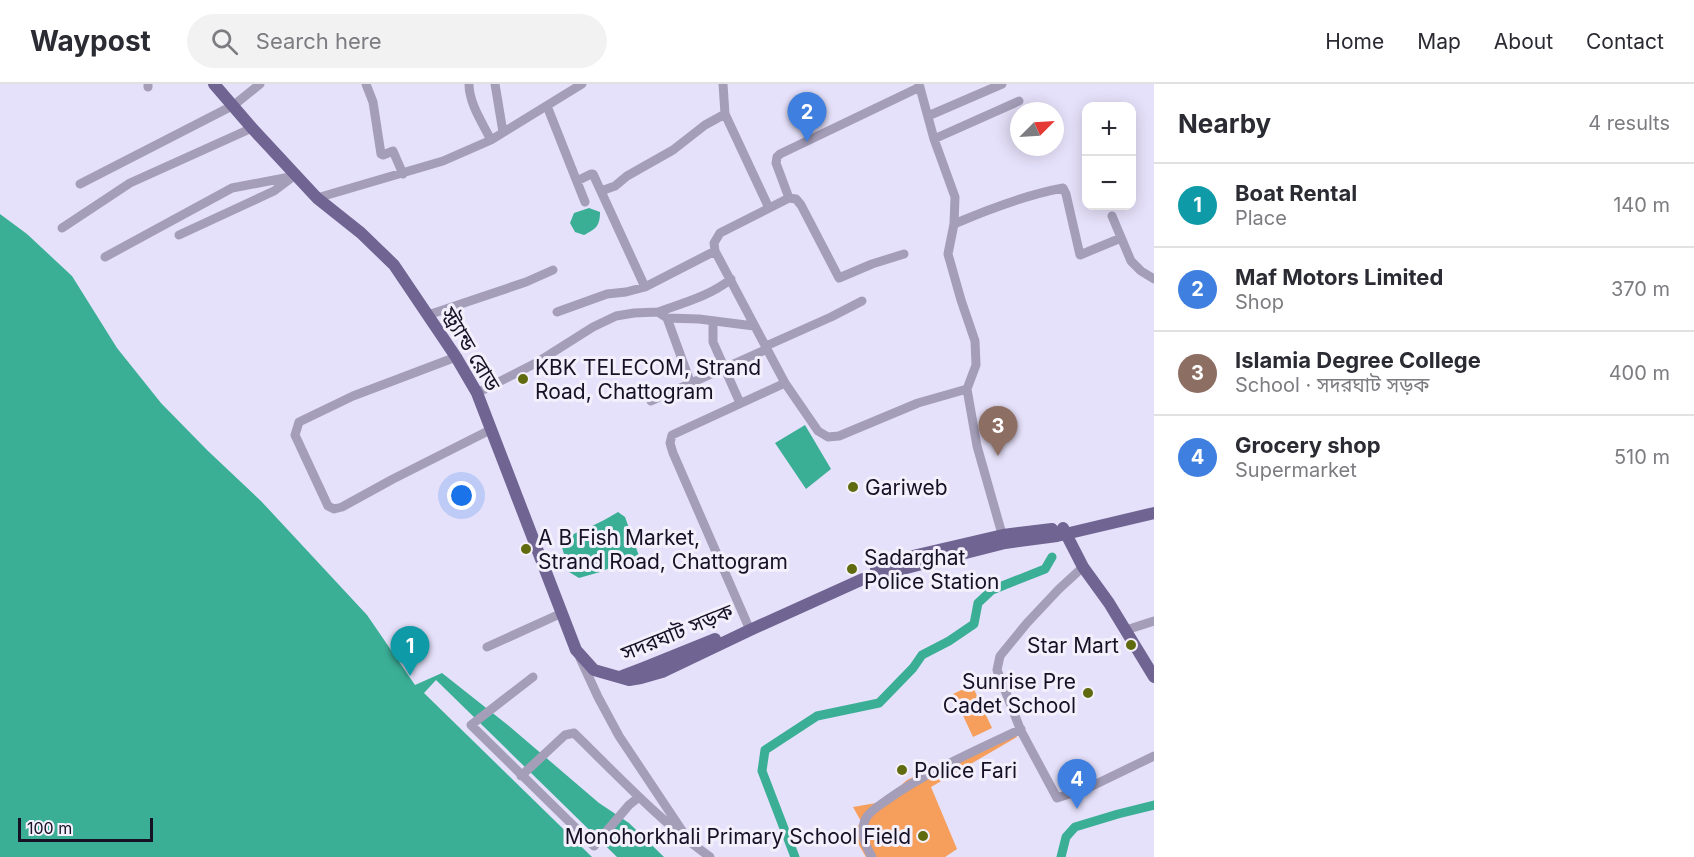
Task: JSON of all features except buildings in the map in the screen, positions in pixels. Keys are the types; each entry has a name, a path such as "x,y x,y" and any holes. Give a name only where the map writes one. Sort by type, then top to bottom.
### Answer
{"main road":[{"name":"স্ট্র্যান্ড রোড","path":"214,84 295,176 317,198 361,233 394,266 428,315 477,393 576,650 594,670 618,677"},
{"name":"সদরঘাট সড়ক","path":"618,677 629,680 662,672 748,627 863,579 1004,539 1035,540 1064,530 1154,508"},
{"name":"সদরঘাট সড়ক","path":"1064,530 1154,513"},
{"path":"1064,530 1083,567 1109,603 1154,677"}],"street":[{"path":"80,184 234,105 260,84"},
{"path":"469,84 473,104 491,140"},
{"path":"495,84 503,132"},
{"path":"317,198 443,161 491,140 582,84"},
{"path":"723,84 725,114 769,208"},
{"path":"928,116 1002,84"},
{"path":"362,85 372,102 381,154 393,151 403,174"},
{"path":"789,198 776,163 780,154 920,86 934,139 955,197 954,224 948,254 975,340 976,364 967,389 977,446 1004,539"},
{"path":"934,139 1019,101"},
{"path":"547,106 585,202"},
{"path":"601,191 615,186 627,176 673,150 705,125 725,114"},
{"path":"62,228 130,183 252,128"},
{"path":"577,180 592,173 645,287"},
{"path":"179,236 274,191 295,176"},
{"path":"105,257 232,188 295,176"},
{"path":"954,224 1008,202 1063,188 1080,255 1121,238"},
{"path":"904,254 838,278 801,205 796,199 789,198 720,233 714,243 715,251 785,383 818,431 828,437 839,435 918,403 967,389"},
{"path":"1112,216 1131,261 1154,279"},
{"path":"557,312 607,294 645,287 715,251"},
{"path":"428,315 526,282 554,270"},
{"path":"477,393 536,363 593,327 616,316 658,312 696,298 722,286 731,279"},
{"path":"651,401 724,369 862,301"},
{"path":"658,312 668,318 699,319 754,326"},
{"path":"668,318 692,384"},
{"path":"713,321 713,342 740,403"},
{"path":"456,357 354,396 298,422 295,435 328,506 334,509 342,507 492,429"},
{"path":"748,627 670,443 672,435 785,383"},
{"path":"1083,567 1027,623 1000,656 997,670 1021,729 1057,798 1090,787 1154,756"},
{"path":"488,647 562,613"},
{"path":"1126,630 1154,621"},
{"path":"576,650 619,736 690,843"},
{"path":"533,677 471,724 594,846 629,805 639,797"},
{"path":"872,857 863,837 865,824 872,811 903,789 1021,729"},
{"path":"521,776 565,735 574,733 639,797 690,843 710,857"}],"shaded area":[{"path":"589,208 600,212 598,224 584,235 575,232 570,223 574,213"},
{"path":"0,214 27,234 72,276 117,348 161,403 261,501 367,615 415,685 442,673 509,726 599,803 629,823 664,857 0,857"},
{"path":"805,425 831,469 806,489 775,443"},
{"path":"618,512 625,517 639,556 579,578 569,572 560,540"},
{"path":"972,685 992,728 973,737 953,694"},
{"path":"1013,729 1017,737 931,787 957,849 945,857 866,857 850,830 862,823 853,807 882,802 907,780"}],"pier":[{"path":"436,680 617,857 592,857 424,693"}],"waterway":[{"path":"795,857 762,771 765,750 817,716 879,703 913,668 922,655 949,641 974,624 978,603 992,590 1045,569 1052,557"},
{"path":"1061,857 1066,837 1075,827 1154,805"}],"place":[{"name":"Maf Motors Limited","path":"807,142"},
{"name":"KBK TELECOM, Strand Road, Chattogram","path":"523,379"},
{"name":"Islamia Degree College","path":"998,456"},
{"name":"Gariweb","path":"853,487"},
{"name":"A B Fish Market, Strand Road, Chattogram","path":"526,549"},
{"name":"Sadarghat Police Station","path":"852,569"},
{"name":"Star Mart","path":"1131,645"},
{"name":"Boat Rental","path":"410,676"},
{"name":"Sunrise Pre Cadet School","path":"1088,693"},
{"name":"Police Fari","path":"902,770"},
{"name":"Grocery shop","path":"1077,809"},
{"name":"Monohorkhali Primary School Field","path":"923,836"}]}
